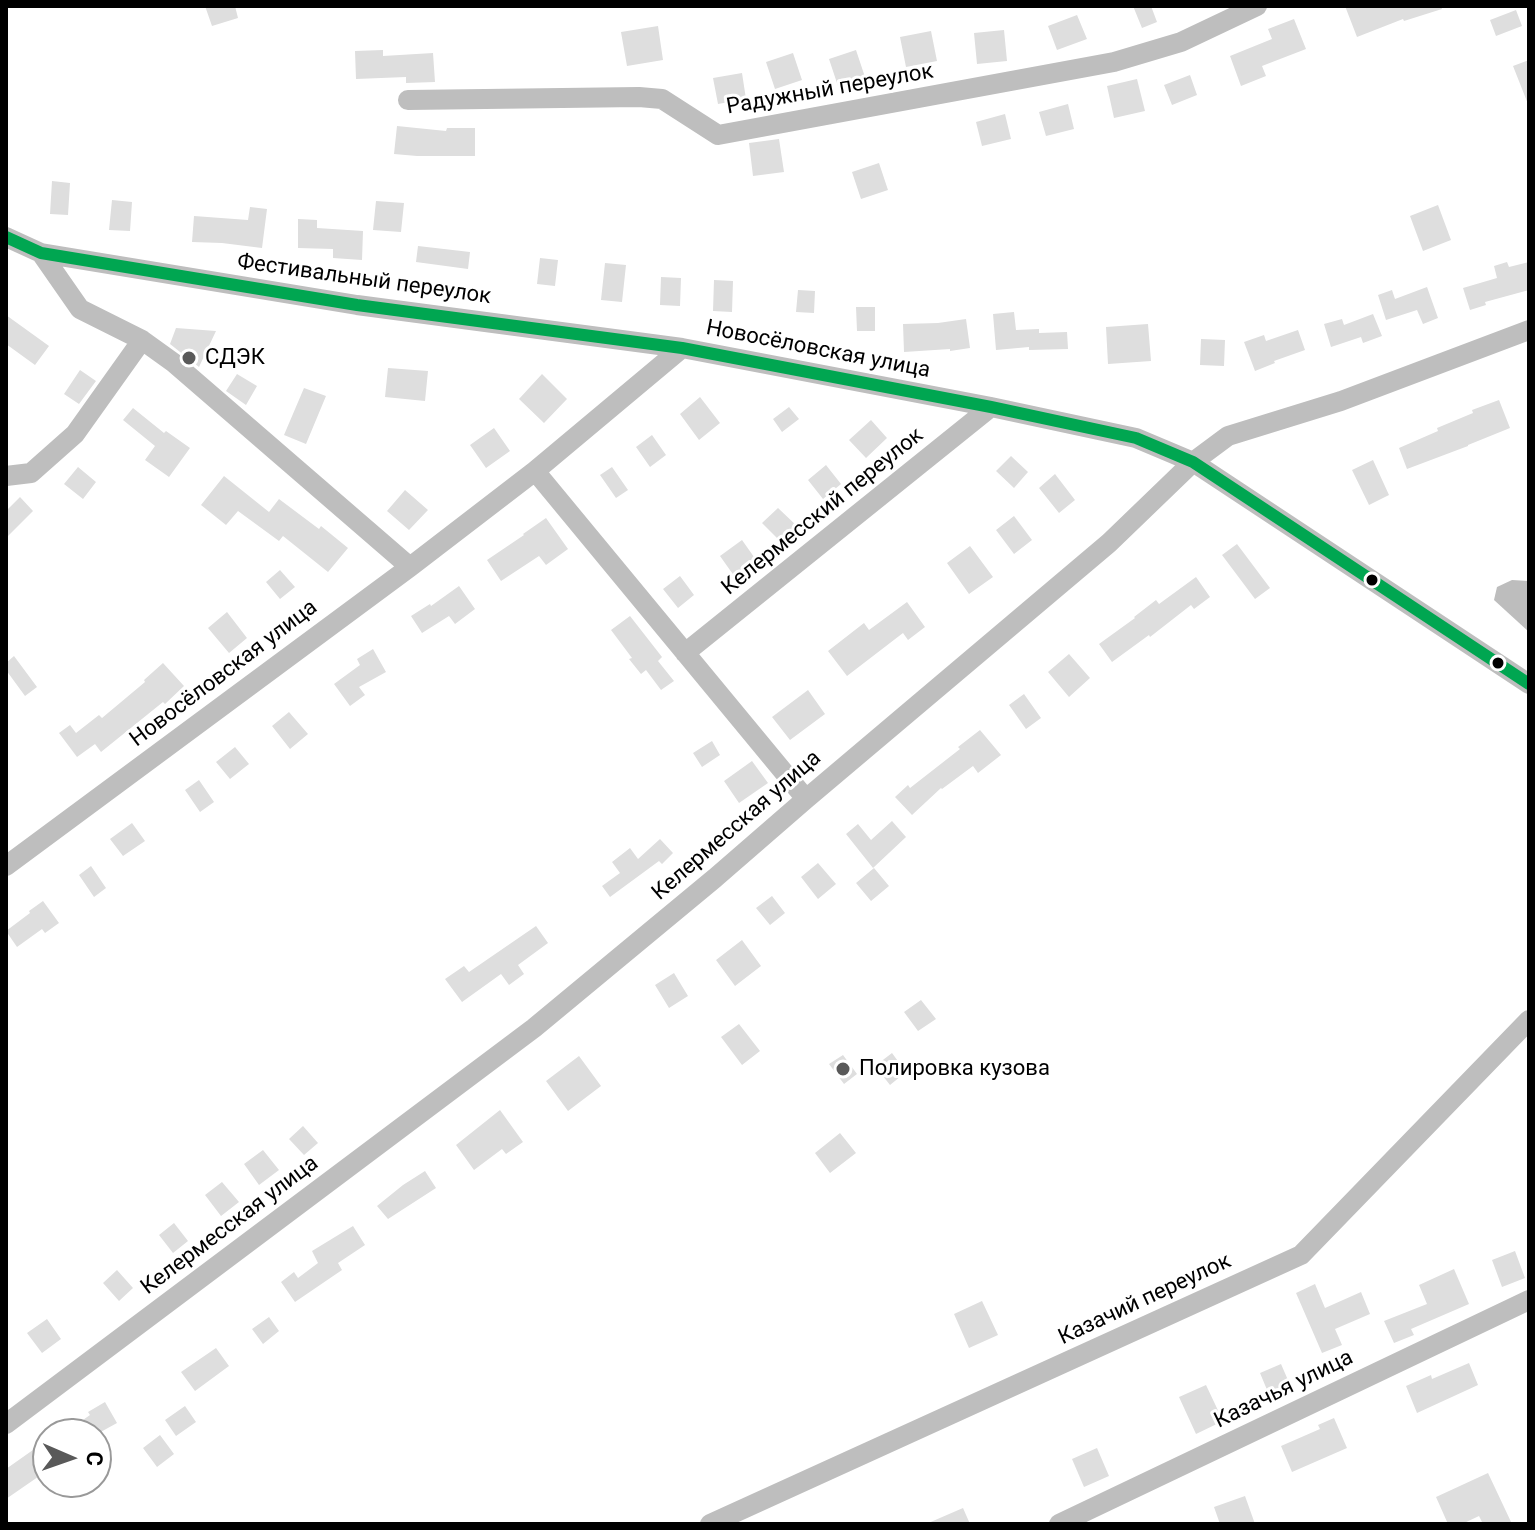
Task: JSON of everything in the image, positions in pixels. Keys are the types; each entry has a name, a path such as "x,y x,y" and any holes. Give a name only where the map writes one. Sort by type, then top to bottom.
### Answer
{"street":[{"name":"Радужный переулок","path":"408,100 662,99 718,135 1114,62 1181,42 1257,6"},
{"name":"Фестивальный переулок","path":"6,237 41,253 357,305 682,348"},
{"path":"41,253 80,309 142,340 174,363 410,567"},
{"name":"Келермесская улица","path":"6,1424 534,1028 1109,543 1193,462 1228,436 1341,401 1529,330"},
{"path":"6,476 31,473 75,434 142,340"},
{"name":"Новосёловская улица","path":"6,866 410,567 535,471 682,348 1136,438 1193,462 1529,684"},
{"name":"Келермесский переулок","path":"685,653 991,407"},
{"path":"535,471 806,799"},
{"name":"Казачий переулок","path":"710,1524 1301,1255 1529,1020"},
{"name":"Казачья улица","path":"1059,1524 1529,1300"}],"shaded area":[{"path":"1512,580 1529,581 1529,632 1494,600 1497,587"}],"building":[{"path":"205,6 235,6 238,18 212,26"},
{"path":"1133,6 1151,6 1157,22 1142,28"},
{"path":"1345,6 1441,6 1442,9 1403,19 1357,37"},
{"path":"1516,10 1522,26 1496,36 1490,20"},
{"path":"1077,15 1087,39 1057,50 1048,26"},
{"path":"1294,19 1306,49 1262,66 1266,76 1241,86 1230,56 1272,39 1268,29"},
{"path":"658,26 663,60 627,66 621,32"},
{"path":"1004,30 1007,61 977,64 974,33"},
{"path":"931,31 937,61 906,67 900,37"},
{"path":"383,50 383,56 433,53 435,82 406,83 406,77 356,79 355,51"},
{"path":"856,50 865,77 838,86 829,59"},
{"path":"793,53 802,80 775,89 766,62"},
{"path":"1529,60 1529,104 1528,104 1513,66"},
{"path":"742,73 746,99 718,104 713,78"},
{"path":"1190,75 1197,95 1172,105 1164,85"},
{"path":"1137,79 1145,111 1114,118 1107,86"},
{"path":"1068,104 1074,129 1046,136 1039,112"},
{"path":"1005,114 1011,139 982,146 976,122"},
{"path":"397,126 446,131 447,128 475,128 475,156 394,154"},
{"path":"779,139 784,172 753,176 749,143"},
{"path":"879,163 888,190 861,199 852,172"},
{"path":"52,181 70,183 68,215 50,214"},
{"path":"112,200 132,202 130,231 109,230"},
{"path":"376,201 404,203 401,232 373,230"},
{"path":"1438,205 1451,240 1423,251 1410,216"},
{"path":"250,207 267,209 262,248 192,242 194,216 248,220"},
{"path":"298,219 317,220 317,228 363,231 362,260 333,258 333,249 298,248"},
{"path":"418,246 470,252 468,269 416,262"},
{"path":"540,258 558,260 555,286 537,284"},
{"path":"1507,262 1509,267 1529,262 1529,290 1485,302 1486,305 1470,310 1463,288 1497,278 1494,266"},
{"path":"605,263 626,265 622,302 601,300"},
{"path":"661,277 681,278 680,306 660,305"},
{"path":"714,280 733,281 732,312 713,311"},
{"path":"1427,287 1438,318 1423,324 1417,310 1386,320 1378,295 1392,290 1395,299"},
{"path":"798,290 815,291 814,313 796,312"},
{"path":"856,307 875,307 875,331 857,331"},
{"path":"1014,312 1016,330 1067,332 1068,349 1029,350 1029,347 996,350 993,314"},
{"path":"1373,314 1382,336 1363,343 1361,337 1331,347 1324,324 1342,319 1344,325"},
{"path":"6,315 49,346 35,365 6,344"},
{"path":"966,319 970,348 904,352 903,324"},
{"path":"1148,324 1151,361 1108,364 1106,327"},
{"path":"176,328 216,331 199,367 170,344"},
{"path":"1298,330 1305,350 1255,371 1244,342 1264,335 1266,341"},
{"path":"1201,339 1225,340 1224,366 1200,365"},
{"path":"388,368 428,371 425,401 385,397"},
{"path":"80,370 96,381 79,404 64,394"},
{"path":"237,374 257,386 246,405 226,391"},
{"path":"542,374 567,399 544,423 519,399"},
{"path":"304,388 326,396 306,444 284,435"},
{"path":"700,397 720,423 699,440 680,414"},
{"path":"1499,400 1510,428 1407,469 1399,448 1473,413 1472,410"},
{"path":"789,407 799,419 782,432 773,419"},
{"path":"133,408 164,433 166,431 190,448 169,477 145,460 155,446 123,420"},
{"path":"871,420 887,438 866,458 849,440"},
{"path":"494,428 510,451 486,468 470,445"},
{"path":"652,435 666,455 650,467 636,447"},
{"path":"1011,456 1028,472 1014,488 996,471"},
{"path":"1373,460 1389,495 1369,505 1352,470"},
{"path":"826,465 841,484 823,499 808,480"},
{"path":"78,467 96,482 83,499 64,484"},
{"path":"612,467 628,490 616,498 600,475"},
{"path":"1055,474 1075,500 1059,513 1039,488"},
{"path":"224,476 269,512 279,499 348,548 328,572 283,536 279,541 238,511 226,525 201,505"},
{"path":"405,490 428,510 409,530 387,511"},
{"path":"20,497 33,511 6,538 6,511"},
{"path":"778,508 797,526 781,542 762,523"},
{"path":"1014,516 1032,540 1014,554 996,530"},
{"path":"546,518 568,549 546,565 539,556 501,581 487,560"},
{"path":"742,540 759,564 737,580 720,556"},
{"path":"1237,544 1270,588 1255,599 1222,555"},
{"path":"970,546 993,577 969,594 947,563"},
{"path":"280,570 295,587 280,599 266,582"},
{"path":"680,576 694,595 678,608 663,589"},
{"path":"1196,577 1210,597 1194,609 1191,605 1112,662 1099,644 1156,600 1159,604"},
{"path":"459,586 475,609 455,624 449,616 422,633 411,616"},
{"path":"907,602 925,627 908,640 903,633 847,676 828,651 864,623 869,630"},
{"path":"227,612 247,638 229,653 208,628"},
{"path":"630,616 662,657 658,661 674,681 661,690 646,670 641,674 611,630"},
{"path":"373,649 386,672 359,687 365,695 350,706 334,684 360,665 357,659"},
{"path":"1069,654 1090,678 1069,697 1048,672"},
{"path":"14,656 37,687 25,696 6,670 6,663"},
{"path":"163,663 184,686 101,752 95,744 77,757 59,733 70,725 76,733 99,715 102,718"},
{"path":"808,690 825,714 790,740 772,717"},
{"path":"1024,694 1041,718 1026,729 1009,705"},
{"path":"289,712 308,734 290,749 272,726"},
{"path":"980,730 1001,755 978,773 973,766 941,788 912,815 895,797 960,749 958,747"},
{"path":"712,741 720,755 702,767 693,753"},
{"path":"235,747 249,764 230,779 216,762"},
{"path":"752,761 768,783 739,803 724,781"},
{"path":"199,780 214,802 200,812 185,790"},
{"path":"892,821 906,837 873,868 846,834 858,824 871,840"},
{"path":"132,823 145,841 123,856 110,839"},
{"path":"660,839 673,853 662,864 659,861 610,897 602,886 620,873 612,862 630,848 638,859"},
{"path":"818,863 836,884 818,899 801,877"},
{"path":"91,866 106,888 94,897 79,875"},
{"path":"874,868 889,886 871,901 856,883"},
{"path":"772,896 785,913 770,925 756,908"},
{"path":"43,901 59,923 45,933 42,929 17,947 6,931"},
{"path":"536,926 548,943 518,965 524,974 509,985 501,974 462,1002 445,979 464,966 469,972"},
{"path":"742,940 761,966 735,986 716,960"},
{"path":"674,973 688,996 669,1008 655,985"},
{"path":"921,1000 936,1019 918,1031 904,1012"},
{"path":"739,1024 760,1051 742,1065 721,1037"},
{"path":"892,1053 906,1072 890,1085 875,1066"},
{"name":"Полировка кузова","path":"843,1055 857,1074 844,1084 829,1064"},
{"path":"579,1056 601,1086 568,1111 546,1081"},
{"path":"500,1110 523,1142 506,1154 502,1149 474,1170 456,1145"},
{"path":"303,1126 318,1143 304,1155 289,1139"},
{"path":"840,1133 856,1153 830,1173 815,1153"},
{"path":"263,1150 279,1170 259,1185 244,1164"},
{"path":"425,1171 436,1188 388,1219 377,1206"},
{"path":"222,1182 239,1202 221,1216 205,1195"},
{"path":"174,1223 188,1241 173,1253 159,1235"},
{"path":"353,1226 365,1245 338,1263 342,1270 295,1302 281,1282 294,1272 298,1278 318,1263 312,1251"},
{"path":"1515,1251 1525,1278 1502,1287 1492,1260"},
{"path":"1454,1269 1469,1304 1411,1329 1414,1335 1394,1343 1384,1321 1427,1304 1419,1285"},
{"path":"117,1270 133,1288 119,1301 103,1283"},
{"path":"1315,1284 1325,1308 1361,1292 1370,1314 1335,1329 1342,1345 1322,1353 1296,1293"},
{"path":"982,1301 998,1335 969,1348 954,1314"},
{"path":"269,1317 279,1331 263,1344 252,1329"},
{"path":"47,1319 61,1339 42,1353 27,1333"},
{"path":"216,1348 229,1366 195,1391 181,1372"},
{"path":"1469,1363 1478,1385 1417,1413 1406,1386"},
{"path":"1281,1364 1291,1387 1270,1397 1260,1373"},
{"path":"1206,1385 1223,1421 1196,1434 1179,1397"},
{"path":"105,1402 117,1423 112,1426 112,1418 86,1418 90,1415 88,1412"},
{"path":"185,1406 196,1422 176,1436 165,1420"},
{"path":"1334,1418 1347,1448 1292,1472 1281,1446 1320,1429 1318,1425"},
{"path":"160,1435 174,1454 157,1467 143,1448"},
{"path":"1097,1448 1109,1476 1084,1487 1072,1459"},
{"path":"32,1451 32,1481 6,1499 6,1469"},
{"path":"1488,1473 1512,1524 1483,1524 1479,1516 1462,1524 1448,1524 1436,1497"},
{"path":"1245,1496 1255,1524 1220,1524 1214,1507"},
{"path":"963,1508 970,1524 926,1524"}],"transit line":[{"path":"6,237 41,253 357,305 682,348 1136,438 1193,462 1529,684"}],"place":[{"name":"СДЭК","path":"189,358"},
{"name":"Полировка кузова","path":"843,1069"}]}
